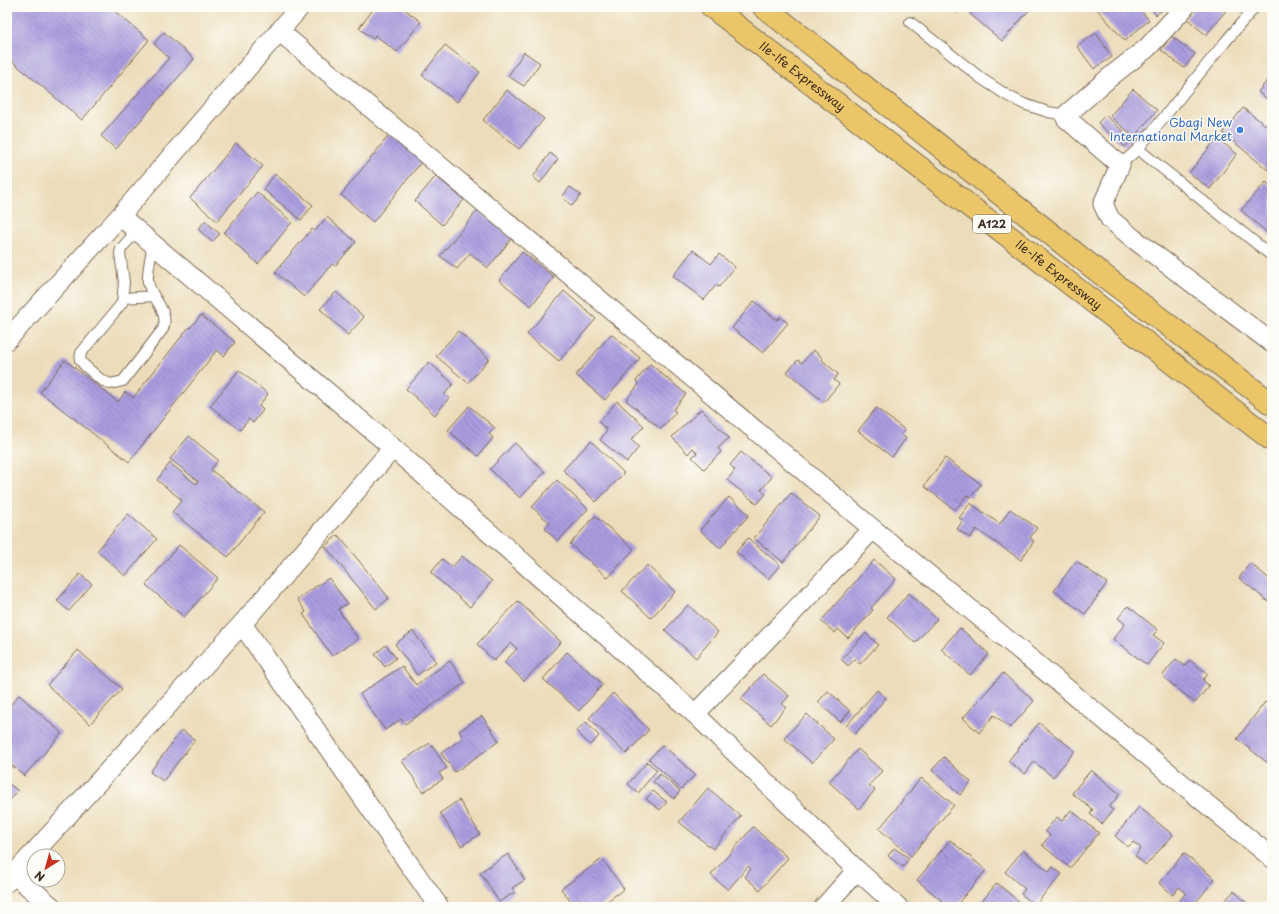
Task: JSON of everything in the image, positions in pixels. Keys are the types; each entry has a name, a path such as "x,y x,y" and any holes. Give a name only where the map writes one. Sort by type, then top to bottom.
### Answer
{"highway":[{"name":"Ile-Ife Expressway","path":"712,7 1272,440"},
{"name":"A122","path":"767,8 1104,276 1272,404"}],"street":[{"path":"7,340 120,216 300,7"},
{"path":"1185,7 1147,48 1110,77 1066,115 1068,120 1120,165 1103,204 1110,219 1140,244 1272,343"},
{"path":"279,31 873,528 1272,858"},
{"path":"120,216 393,448 695,714 857,870 898,907"},
{"path":"52,907 10,878 242,624 393,448"},
{"path":"695,714 873,528"},
{"path":"242,624 439,907"},
{"path":"824,907 857,870"}],"lane":[{"path":"1120,165 1138,149 1255,7"},
{"path":"910,22 982,79 1008,96 1048,112 1066,115"},
{"path":"1138,149 1272,256"},
{"path":"137,230 121,249 120,253 124,282 124,298 121,306 81,353 80,360 84,365 100,379 110,384 123,381 163,329 165,320 164,314 154,296 148,279 152,244"},
{"path":"124,298 154,296"}],"building":[{"path":"7,7 110,7 149,40 82,120 7,57"},
{"path":"375,7 402,7 421,22 397,52 375,35 373,39 359,28"},
{"path":"951,7 962,7 957,13"},
{"path":"976,7 1032,7 1002,41 970,14"},
{"path":"1095,7 1138,7 1149,20 1125,41"},
{"path":"1150,7 1167,7 1156,15"},
{"path":"1196,7 1229,7 1206,35 1186,18"},
{"path":"164,32 194,59 116,149 101,136 169,58 154,44"},
{"path":"1096,33 1112,57 1094,69 1077,46"},
{"path":"1171,36 1195,54 1184,68 1161,50"},
{"path":"445,45 480,72 457,102 422,75"},
{"path":"524,52 540,63 524,86 508,76"},
{"path":"1272,74 1272,103 1258,92"},
{"path":"1133,89 1157,110 1134,137 1110,116"},
{"path":"507,90 544,119 519,149 483,120"},
{"path":"1243,108 1272,130 1272,165 1268,170 1223,133"},
{"path":"1105,115 1132,139 1125,147 1098,123"},
{"path":"391,133 423,160 373,222 341,195"},
{"path":"1217,138 1237,154 1210,189 1189,173"},
{"path":"236,143 263,166 217,221 190,198"},
{"path":"550,153 558,159 540,183 533,177"},
{"path":"275,174 313,205 301,220 263,189"},
{"path":"436,176 464,200 442,225 415,201"},
{"path":"1266,182 1272,187 1272,237 1241,210"},
{"path":"570,187 581,195 572,206 562,197"},
{"path":"257,192 292,222 258,264 224,233"},
{"path":"478,210 512,238 488,268 470,253 457,269 440,256"},
{"path":"327,217 356,242 335,266 332,264 304,297 275,272 312,229 315,231"},
{"path":"205,221 220,234 212,242 198,229"},
{"path":"693,250 711,264 719,254 735,267 719,287 716,285 704,300 673,276"},
{"path":"522,252 554,277 531,306 499,280"},
{"path":"564,291 596,319 559,361 527,334"},
{"path":"336,292 364,317 348,335 320,309"},
{"path":"754,301 777,320 780,317 788,323 763,353 732,328"},
{"path":"201,315 235,342 224,356 217,350 129,462 40,392 65,360 118,402 125,392 133,398 189,327 190,328"},
{"path":"458,331 489,359 468,383 436,356"},
{"path":"611,334 640,358 605,400 576,375"},
{"path":"813,350 838,374 834,380 839,384 824,402 787,372 798,360 802,363"},
{"path":"429,362 453,384 445,394 449,398 435,415 406,389"},
{"path":"650,364 686,394 673,410 676,412 661,429 626,400 639,384 636,381"},
{"path":"239,370 268,394 259,406 263,410 253,423 249,419 240,430 210,406"},
{"path":"617,401 644,426 631,440 639,447 627,462 600,440 607,430 599,422"},
{"path":"469,406 495,428 489,434 493,438 478,456 448,430"},
{"path":"876,408 905,430 901,435 906,438 892,457 858,431"},
{"path":"701,409 729,438 718,448 721,452 704,469 692,457 697,453 693,448 688,454 672,437"},
{"path":"189,436 218,460 211,470 264,512 228,557 172,512 182,500 157,480 170,463 196,484 198,481 170,459"},
{"path":"591,441 624,473 596,502 563,470"},
{"path":"515,443 545,472 520,498 490,469"},
{"path":"741,452 772,477 761,490 766,494 757,504 727,480 735,470 730,465"},
{"path":"945,458 981,484 971,497 967,495 955,510 924,486"},
{"path":"557,480 588,509 558,541 545,529 550,523 532,507"},
{"path":"791,493 820,516 783,562 754,538"},
{"path":"729,497 749,515 720,548 700,530"},
{"path":"970,503 1000,524 1010,509 1037,528 1030,538 1034,541 1021,560 976,529 970,538 957,529 963,520 959,518"},
{"path":"128,514 157,539 125,576 97,551"},
{"path":"595,516 634,549 608,578 570,544"},
{"path":"338,535 389,598 376,609 325,546"},
{"path":"748,538 780,565 768,579 736,552"},
{"path":"179,545 218,578 184,617 146,585"},
{"path":"462,556 492,581 470,607 431,573 442,559 452,567"},
{"path":"874,560 896,579 871,608 873,610 848,638 838,629 835,633 821,621"},
{"path":"1076,561 1107,583 1085,614 1054,591"},
{"path":"1250,563 1272,581 1272,605 1239,578"},
{"path":"647,565 675,592 651,618 622,591"},
{"path":"80,574 92,584 69,611 57,601"},
{"path":"329,578 347,604 338,609 358,639 332,656 303,614 306,612 297,599"},
{"path":"909,593 937,619 915,643 887,617"},
{"path":"518,601 561,642 524,681 504,662 517,649 511,643 494,661 477,644"},
{"path":"688,605 718,632 696,658 665,630"},
{"path":"1128,606 1158,630 1153,635 1164,643 1147,665 1113,639 1125,624 1118,618"},
{"path":"960,628 989,654 970,675 941,649"},
{"path":"413,631 436,662 417,675 395,644"},
{"path":"866,633 878,645 860,664 855,659 848,666 841,659"},
{"path":"386,645 396,658 385,667 375,654"},
{"path":"78,650 122,689 90,724 47,685"},
{"path":"567,652 603,684 579,711 543,679"},
{"path":"1176,659 1185,666 1190,660 1208,674 1203,680 1209,686 1195,703 1162,676"},
{"path":"450,661 465,683 405,724 401,719 385,730 360,694 402,666 416,685"},
{"path":"1003,673 1034,701 1010,728 994,715 979,733 963,718"},
{"path":"763,674 789,696 782,704 786,707 771,725 741,699"},
{"path":"877,690 886,698 855,734 846,726"},
{"path":"828,691 850,711 840,722 818,702"},
{"path":"613,693 649,730 626,754 589,718"},
{"path":"19,695 62,733 24,776 7,761 7,709"},
{"path":"1265,702 1272,707 1272,760 1269,764 1237,739"},
{"path":"807,714 834,739 812,763 784,738"},
{"path":"482,716 499,741 455,772 441,753 463,738 459,731"},
{"path":"586,722 599,736 590,745 576,731"},
{"path":"1039,723 1075,751 1053,777 1034,762 1025,774 1008,761"},
{"path":"182,730 195,740 163,781 150,772"},
{"path":"430,743 447,768 439,773 443,779 423,792 402,761"},
{"path":"663,745 695,775 681,789 649,759"},
{"path":"858,749 882,771 869,785 875,790 859,809 829,782"},
{"path":"944,757 971,782 960,795 932,770"},
{"path":"647,762 657,770 638,793 628,784"},
{"path":"1091,770 1120,794 1109,807 1113,810 1102,824 1090,814 1093,810 1072,793"},
{"path":"660,774 680,791 674,799 653,782"},
{"path":"921,778 954,805 911,856 879,829"},
{"path":"7,782 18,791 7,803"},
{"path":"708,788 741,816 713,849 679,822"},
{"path":"653,791 667,802 660,810 646,799"},
{"path":"459,800 480,834 461,846 440,813"},
{"path":"1139,807 1173,835 1146,865 1135,856 1141,848 1133,842 1128,847 1115,836"},
{"path":"1071,810 1099,833 1070,868 1042,845 1050,835 1045,831 1057,817 1062,821"},
{"path":"753,827 788,858 760,890 745,877 751,869 748,866 728,890 711,875"},
{"path":"950,840 986,870 955,907 949,907 917,880"},
{"path":"894,848 909,858 903,867 888,856"},
{"path":"1023,850 1049,872 1053,867 1062,874 1035,905 1021,894 1025,889 1005,872"},
{"path":"1184,853 1215,879 1192,907 1186,907 1179,901 1186,893 1179,887 1173,895 1159,883"},
{"path":"508,854 525,880 512,888 515,892 499,902 480,872"},
{"path":"602,859 624,889 599,907 575,907 561,889"},
{"path":"997,883 1025,907 977,907"},
{"path":"1234,891 1251,907 1219,907"}],"place":[{"name":"Gbagi New International Market","path":"1240,130"}]}
